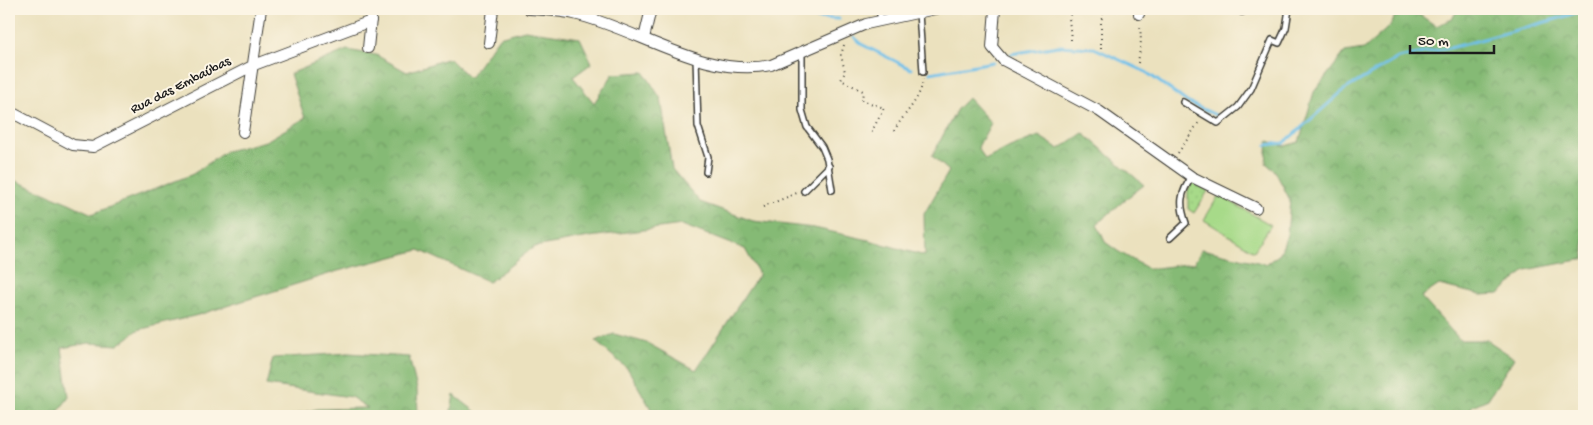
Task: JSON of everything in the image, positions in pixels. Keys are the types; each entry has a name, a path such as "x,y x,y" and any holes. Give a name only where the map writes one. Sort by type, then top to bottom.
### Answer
{"street":[{"path":"243,132 261,9"},
{"path":"368,48 372,9"},
{"path":"490,43 493,9"},
{"path":"529,9 574,14 696,58 734,66 758,68 771,65 866,24 935,9"},
{"path":"644,38 651,9"},
{"path":"994,9 992,47 1003,60 1100,111 1192,176 1256,208"},
{"name":"Rua das Embaúbas","path":"9,110 73,145 93,146 254,65 371,21"}],"lane":[{"path":"880,9 881,21"},
{"path":"1183,102 1218,123 1238,107 1254,82 1272,40 1280,43 1286,28 1290,9"},
{"path":"919,13 922,72"},
{"path":"802,51 802,110 807,127 822,147 829,166 832,190"},
{"path":"696,58 698,126 708,156 706,172"},
{"path":"804,191 829,166"},
{"path":"1170,238 1186,223 1181,210 1184,187 1192,176"}],"path":[{"path":"1071,40 1069,18 1072,9"},
{"path":"1101,49 1101,22 1104,9"},
{"path":"1138,63 1141,41 1140,11"},
{"path":"848,31 841,55 844,72 841,80 863,90 862,100 884,108 871,133"},
{"path":"894,131 917,99 924,80 922,72"},
{"path":"1171,162 1205,114"},
{"path":"763,207 804,191"}],"green space":[{"path":"1397,9 1414,9 1414,11 1436,26 1452,19 1458,9 1584,9 1584,259 1526,270 1499,294 1481,295 1439,285 1421,297 1460,340 1487,340 1514,358 1488,399 1472,406 1468,416 655,416 628,369 595,341 614,334 647,343 696,370 759,274 745,249 682,225 589,237 534,247 489,282 419,250 338,271 198,315 138,330 118,345 89,343 62,348 69,397 55,416 9,415 9,178 92,214 193,174 226,151 266,141 305,118 290,74 347,50 376,55 407,72 449,58 469,78 499,37 525,30 580,38 592,63 573,77 594,103 613,74 644,72 661,99 672,169 700,202 753,221 814,228 869,240 925,256 924,214 949,171 932,156 957,109 968,98 991,123 978,147 985,160 1010,147 1039,136 1059,149 1083,133 1144,185 1097,224 1105,242 1149,269 1194,263 1202,249 1266,264 1280,254 1287,235 1290,200 1275,171 1266,163 1268,141 1285,146 1299,142 1314,92 1345,52 1364,49 1392,24"},
{"path":"1193,182 1208,191 1194,213 1188,209 1188,190"},
{"path":"1219,195 1271,225 1254,251 1204,220"},
{"path":"348,353 409,357 417,389 418,416 290,416 317,409 368,408 351,397 266,385 273,358"},
{"path":"454,395 481,416 450,416"}],"waterway":[{"path":"792,9 818,18 839,19"},
{"path":"1266,145 1284,143 1344,90 1398,58 1454,47 1584,10"},
{"path":"854,37 863,45 911,69"},
{"path":"1011,54 1058,46 1094,48 1146,72 1187,102 1216,115"},
{"path":"930,73 993,62"}]}
